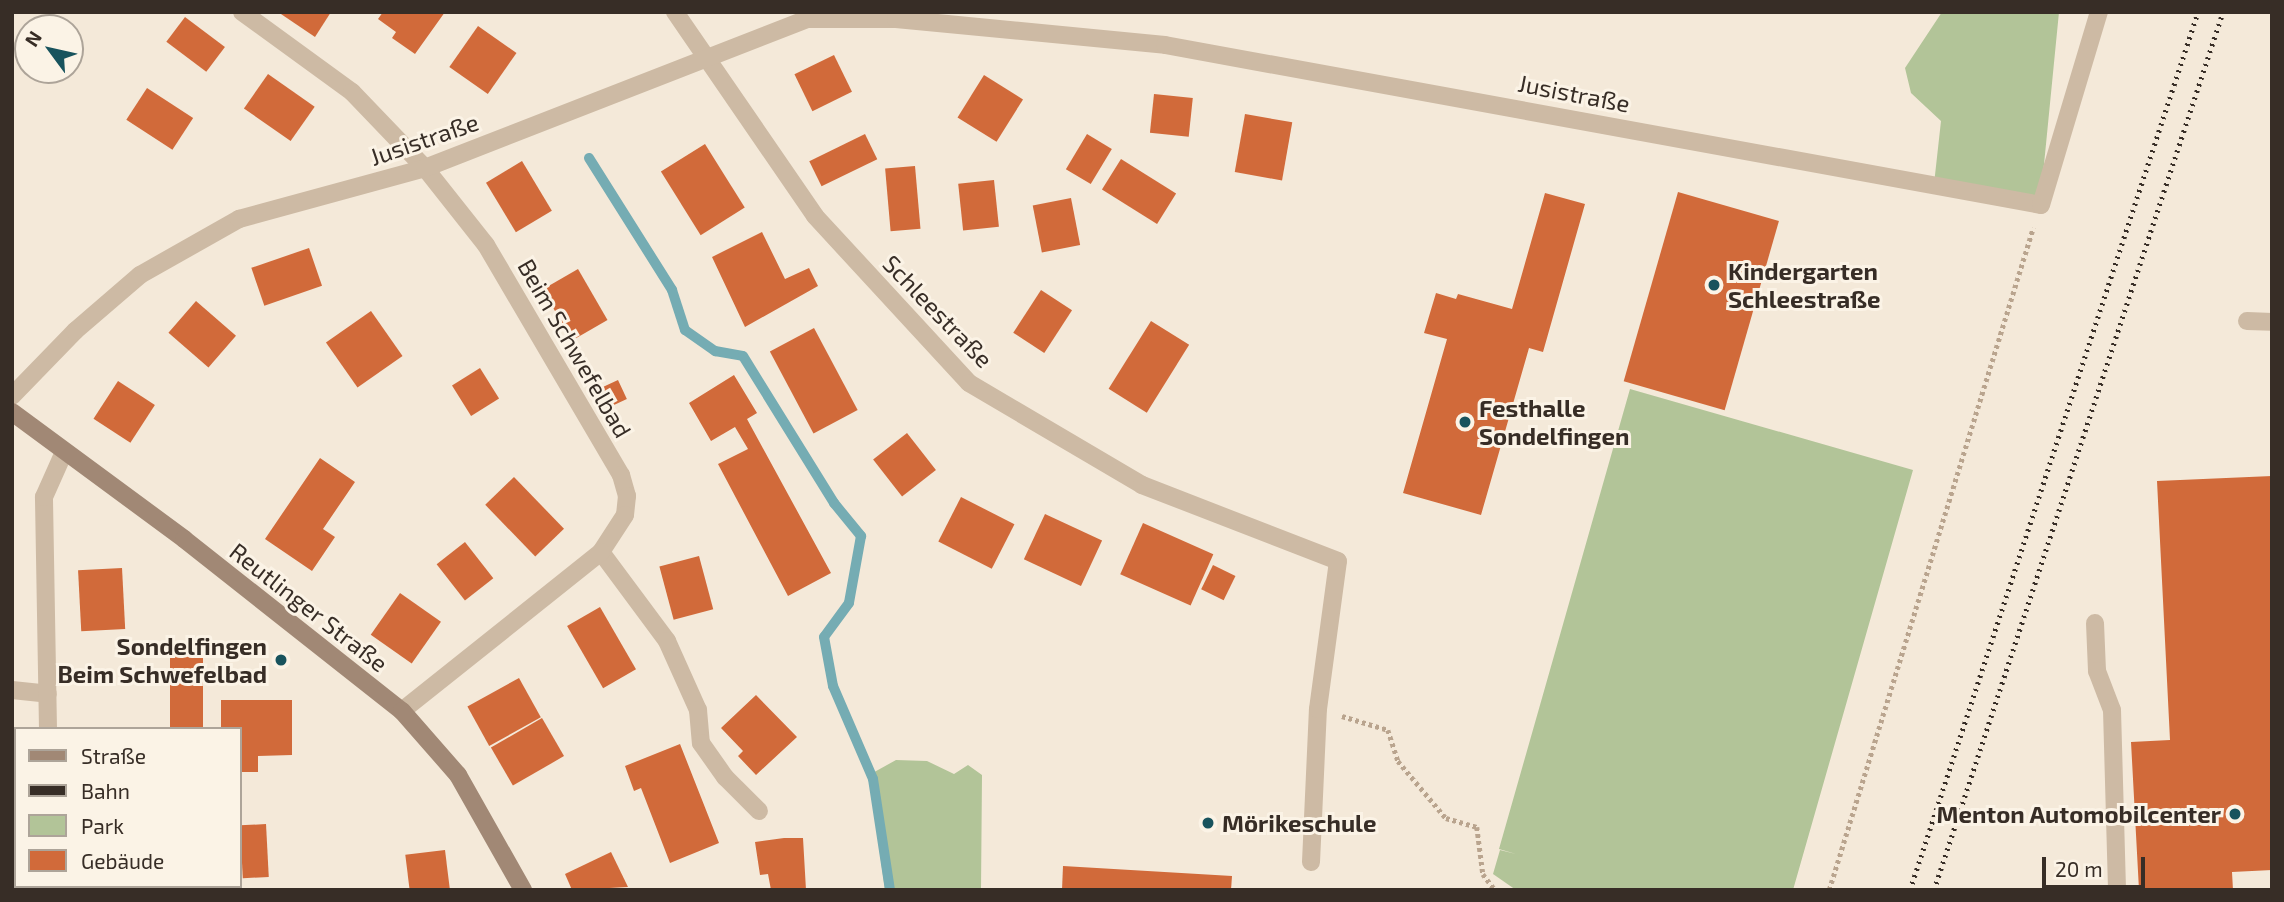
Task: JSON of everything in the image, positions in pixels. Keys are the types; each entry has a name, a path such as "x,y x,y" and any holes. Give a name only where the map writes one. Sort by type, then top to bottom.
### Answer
{"main road":[{"name":"Reutlinger Straße","path":"12,412 184,539 402,711 458,775 523,890"}],"street":[{"name":"Beim Schwefelbad","path":"242,12 352,92 425,168 486,245 621,475 627,496 625,515 601,552 402,711"},
{"name":"Schleestraße","path":"675,12 815,216 969,383 1142,485 1338,561 1318,709"},
{"path":"2041,205 2099,12"},
{"name":"Jusistraße","path":"12,396 75,331 140,275 239,219 425,168 807,19 897,16 1165,46 2041,205"},
{"path":"2247,321 2272,322"},
{"path":"48,727 44,497 64,452"},
{"path":"601,552 667,641 698,710 701,743 725,777 759,811"},
{"path":"2095,623 2097,671 2112,710 2117,890"},
{"path":"12,690 48,694"},
{"path":"1311,862 1318,709"}],"path":[{"path":"1829,890 2041,205"},
{"path":"1318,709 1388,730 1398,761 1446,818 1477,827 1482,874 1495,890"}],"green space":[{"path":"1942,12 2059,12 2040,205 1934,184 1941,121 1911,93 1905,68"},
{"path":"1630,389 1913,470 1793,890 1516,890 1493,874 1500,850 1516,854 1499,849"},
{"path":"896,760 927,761 954,774 968,765 982,775 981,890 885,890 869,775"}],"building":[{"path":"278,12 331,12 315,37"},
{"path":"383,12 445,12 415,54 392,38 396,32 378,19"},
{"path":"185,17 225,47 206,72 166,42"},
{"path":"478,26 517,53 488,94 449,67"},
{"path":"834,55 852,92 812,111 794,74"},
{"path":"268,74 315,107 291,141 244,108"},
{"path":"984,75 1023,99 997,142 958,117"},
{"path":"147,88 193,118 172,150 126,120"},
{"path":"1154,94 1193,98 1189,137 1150,133"},
{"path":"1245,114 1292,122 1282,180 1235,172"},
{"path":"865,134 877,159 822,186 809,161"},
{"path":"1087,134 1112,149 1091,184 1066,169"},
{"path":"705,144 745,208 701,235 661,172"},
{"path":"1121,159 1176,193 1157,224 1102,190"},
{"path":"522,161 552,211 516,232 486,183"},
{"path":"915,166 920,229 891,231 885,169"},
{"path":"994,180 999,227 963,231 958,184"},
{"path":"1678,192 1779,221 1725,410 1624,381"},
{"name":"Festhalle Sondelfingen","path":"1545,193 1585,204 1543,352 1529,348 1481,515 1403,493 1447,339 1424,333 1436,293 1456,299 1458,294 1512,309"},
{"path":"1071,198 1080,245 1042,253 1033,205"},
{"path":"762,232 785,279 809,268 818,286 745,327 712,257"},
{"path":"309,248 322,286 264,306 251,268"},
{"path":"578,269 608,320 572,341 542,290"},
{"path":"1041,290 1072,310 1044,353 1013,333"},
{"path":"196,301 236,336 208,367 168,333"},
{"path":"371,311 403,356 357,388 326,343"},
{"path":"1151,321 1189,345 1147,413 1109,389"},
{"path":"814,328 858,410 814,434 770,351"},
{"path":"480,368 499,399 471,416 452,385"},
{"path":"734,375 757,413 747,419 831,573 788,596 718,464 748,449 735,427 711,441 689,403"},
{"path":"618,380 627,399 607,408 598,389"},
{"path":"118,381 155,405 130,443 93,419"},
{"path":"907,433 936,470 902,497 873,459"},
{"path":"320,458 355,482 323,529 335,537 312,571 265,539"},
{"path":"2272,476 2272,870 2232,872 2233,890 2139,890 2131,742 2170,740 2157,481"},
{"path":"514,477 564,529 535,557 485,505"},
{"path":"961,497 1014,524 992,569 938,542"},
{"path":"1045,514 1102,541 1081,586 1024,559"},
{"path":"1143,523 1213,554 1191,605 1120,574"},
{"path":"465,542 493,578 465,600 437,564"},
{"path":"699,556 713,609 674,620 659,567"},
{"path":"1213,565 1235,576 1224,600 1201,589"},
{"path":"122,568 125,629 81,631 78,570"},
{"path":"400,593 441,622 412,663 371,635"},
{"path":"600,607 636,669 603,688 567,626"},
{"path":"170,651 203,651 203,727 170,727"},
{"path":"519,678 541,717 489,746 467,707"},
{"path":"756,695 797,737 756,775 738,756 743,751 721,728"},
{"path":"221,700 292,700 292,755 258,756 258,772 242,772 242,727 221,727"},
{"path":"542,718 564,756 513,786 491,748"},
{"path":"680,744 719,843 670,863 641,788 634,791 625,766"},
{"path":"266,824 269,877 243,878 242,825"},
{"path":"803,838 806,890 771,890 768,874 760,875 755,842"},
{"path":"445,850 450,889 410,890 405,855"},
{"path":"611,852 628,887 572,890 565,874"},
{"path":"1063,866 1232,876 1231,890 1062,890"}],"waterway":[{"path":"589,158 672,290 685,330 715,351 743,356 834,503 861,536 849,603 824,637 833,686 873,779 890,890"}],"railway":[{"path":"1910,890 2198,12"},
{"path":"1934,890 2223,12"}],"place":[{"name":"Kindergarten Schleestraße","path":"1714,285"},
{"name":"Festhalle Sondelfingen","path":"1465,422"},
{"name":"Sondelfingen Beim Schwefelbad","path":"281,660"},
{"name":"Menton Automobilcenter","path":"2235,814"},
{"name":"Mörikeschule","path":"1208,823"}]}
